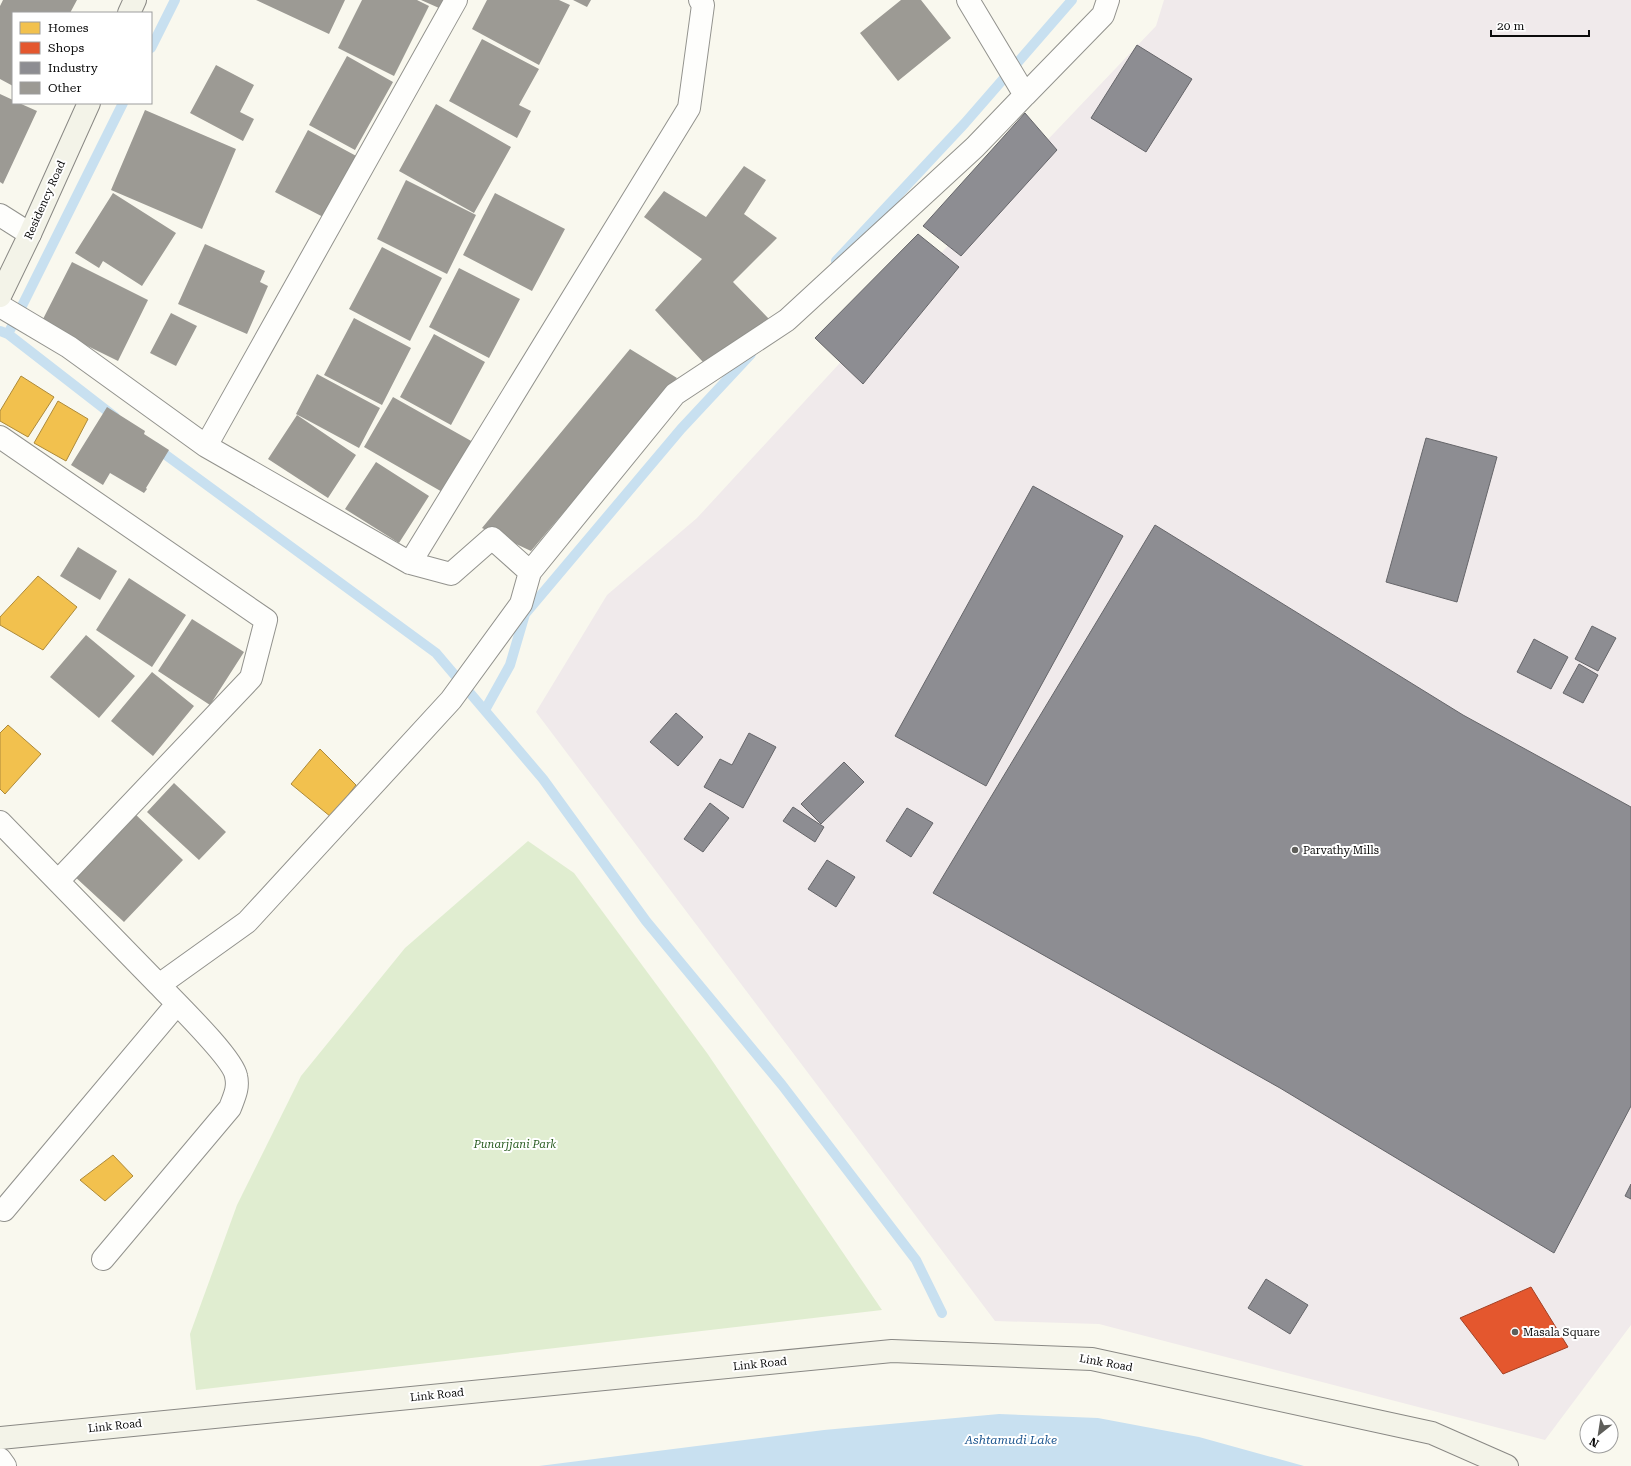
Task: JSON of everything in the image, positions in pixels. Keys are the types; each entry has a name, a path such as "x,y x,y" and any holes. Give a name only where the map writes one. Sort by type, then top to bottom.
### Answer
{"main road":[{"path":"129,12 135,0"},
{"name":"Residency Road","path":"0,296 30,234 89,104"},
{"name":"Link Road","path":"0,1438 892,1351 1092,1359 1432,1433 1507,1466"}],"street":[{"path":"206,446 456,0"},
{"path":"410,563 689,108 703,4 700,0"},
{"path":"968,0 1025,95"},
{"path":"159,985 247,922 451,700 521,604 530,572 675,394 787,320 975,147 1103,15 1108,0"},
{"path":"0,215 30,234"},
{"path":"0,306 69,347 206,446 410,563 451,574 492,538 530,572"},
{"path":"0,437 266,620 251,678 58,881"},
{"path":"0,822 159,985 224,1055 236,1074 238,1088 230,1108 103,1259"},
{"path":"4,1210 176,1004"},
{"path":"0,1459 5,1466"}],"shaded area":[{"name":"Parvathy Mills","path":"1164,0 1631,0 1631,1325 1545,1440 1099,1324 995,1321 536,712 607,595 697,518 979,212 1156,26"}],"green space":[{"name":"Punarjjani Park","path":"528,841 574,873 707,1053 882,1310 196,1390 190,1334 237,1205 301,1076 405,948"}],"water":[{"name":"Ashtamudi Lake","path":"999,1414 1098,1418 1199,1437 1304,1466 539,1466 824,1430"}],"building: Homes":[{"path":"21,376 54,397 28,437 0,421 0,411"},
{"path":"58,401 88,419 66,461 34,443"},
{"path":"38,576 77,607 43,650 0,625 0,617"},
{"path":"8,725 41,754 5,794 0,789 0,733"},
{"path":"320,749 356,785 331,817 291,784"},
{"path":"113,1155 133,1176 105,1201 80,1180"}],"building: Shops":[{"name":"Masala Square","path":"1531,1287 1568,1347 1503,1374 1460,1318"}],"building: Industry":[{"path":"1137,45 1192,79 1146,152 1091,118"},
{"path":"1025,113 1057,150 961,256 923,226"},
{"path":"918,234 959,267 863,384 815,338"},
{"path":"1426,438 1497,457 1457,602 1386,582"},
{"path":"1033,486 1123,536 986,786 895,736"},
{"name":"Parvathy Mills","path":"1155,525 1463,715 1631,807 1631,1106 1554,1253 1280,1088 933,893"},
{"path":"1592,626 1616,638 1598,671 1575,659"},
{"path":"1534,639 1568,657 1551,689 1517,672"},
{"path":"1579,664 1598,675 1583,703 1563,693"},
{"path":"676,713 703,737 678,766 650,742"},
{"path":"749,733 776,747 743,808 704,787 720,759 732,765"},
{"path":"844,762 864,782 821,824 801,804"},
{"path":"710,803 729,818 703,852 684,839"},
{"path":"793,807 824,827 815,842 783,821"},
{"path":"907,808 933,823 911,857 886,841"},
{"path":"827,860 855,877 836,907 808,889"},
{"path":"1631,1184 1631,1199 1625,1196"},
{"path":"1266,1279 1308,1305 1290,1334 1248,1308"}],"building: Other":[{"path":"3,0 77,0 71,12 12,12 12,85 0,79 0,6"},
{"path":"256,0 345,0 329,34"},
{"path":"362,0 417,0 429,6 394,76 338,48"},
{"path":"421,0 443,0 439,8"},
{"path":"487,0 559,0 570,5 539,65 472,29"},
{"path":"573,0 591,0 587,7"},
{"path":"901,0 921,0 951,38 898,81 860,33"},
{"path":"482,39 539,69 519,105 531,111 517,138 449,101"},
{"path":"347,56 393,82 355,150 309,125"},
{"path":"216,65 254,85 240,112 254,119 243,141 190,113"},
{"path":"0,94 12,100 12,104 21,104 37,111 3,184 0,182"},
{"path":"436,104 511,147 474,213 399,171"},
{"path":"145,110 236,149 202,229 111,190"},
{"path":"308,130 360,158 327,219 275,192"},
{"path":"744,166 766,180 744,214 777,238 733,282 769,319 715,375 655,310 702,259 644,217 664,191 706,217"},
{"path":"406,180 476,215 447,274 377,239"},
{"path":"113,193 176,233 142,286 103,261 99,268 75,253"},
{"path":"495,193 565,229 532,291 463,255"},
{"path":"205,244 265,271 260,282 268,286 247,334 178,304"},
{"path":"382,247 442,278 410,341 349,309"},
{"path":"72,262 148,300 118,361 41,323"},
{"path":"459,268 520,299 489,358 429,327"},
{"path":"171,313 197,326 176,366 150,353"},
{"path":"354,318 411,348 382,405 324,375"},
{"path":"434,334 485,362 451,425 400,397"},
{"path":"630,349 677,378 531,551 482,528"},
{"path":"317,374 380,408 359,448 296,414"},
{"path":"393,397 473,442 444,493 364,447"},
{"path":"107,407 145,431 144,434 169,450 144,493 110,473 103,485 71,465"},
{"path":"297,415 356,455 328,498 268,459"},
{"path":"376,462 429,496 399,543 345,509"},
{"path":"78,547 117,571 100,600 60,576"},
{"path":"129,578 186,615 152,667 96,630"},
{"path":"192,619 244,652 210,705 158,671"},
{"path":"86,635 135,676 99,718 50,677"},
{"path":"152,672 194,706 153,756 111,721"},
{"path":"174,783 226,832 199,860 147,812"},
{"path":"133,812 183,860 124,922 73,875"}],"waterway":[{"path":"152,46 175,0"},
{"path":"836,261 965,123 1072,0"},
{"path":"8,334 123,104"},
{"path":"0,331 8,334 115,417"},
{"path":"485,710 510,665 525,614 681,429 751,354"},
{"path":"155,447 436,653 543,779 646,921 782,1085 916,1260 942,1313"}],"place":[{"name":"Parvathy Mills","path":"1295,850"},
{"name":"Masala Square","path":"1515,1332"}]}
